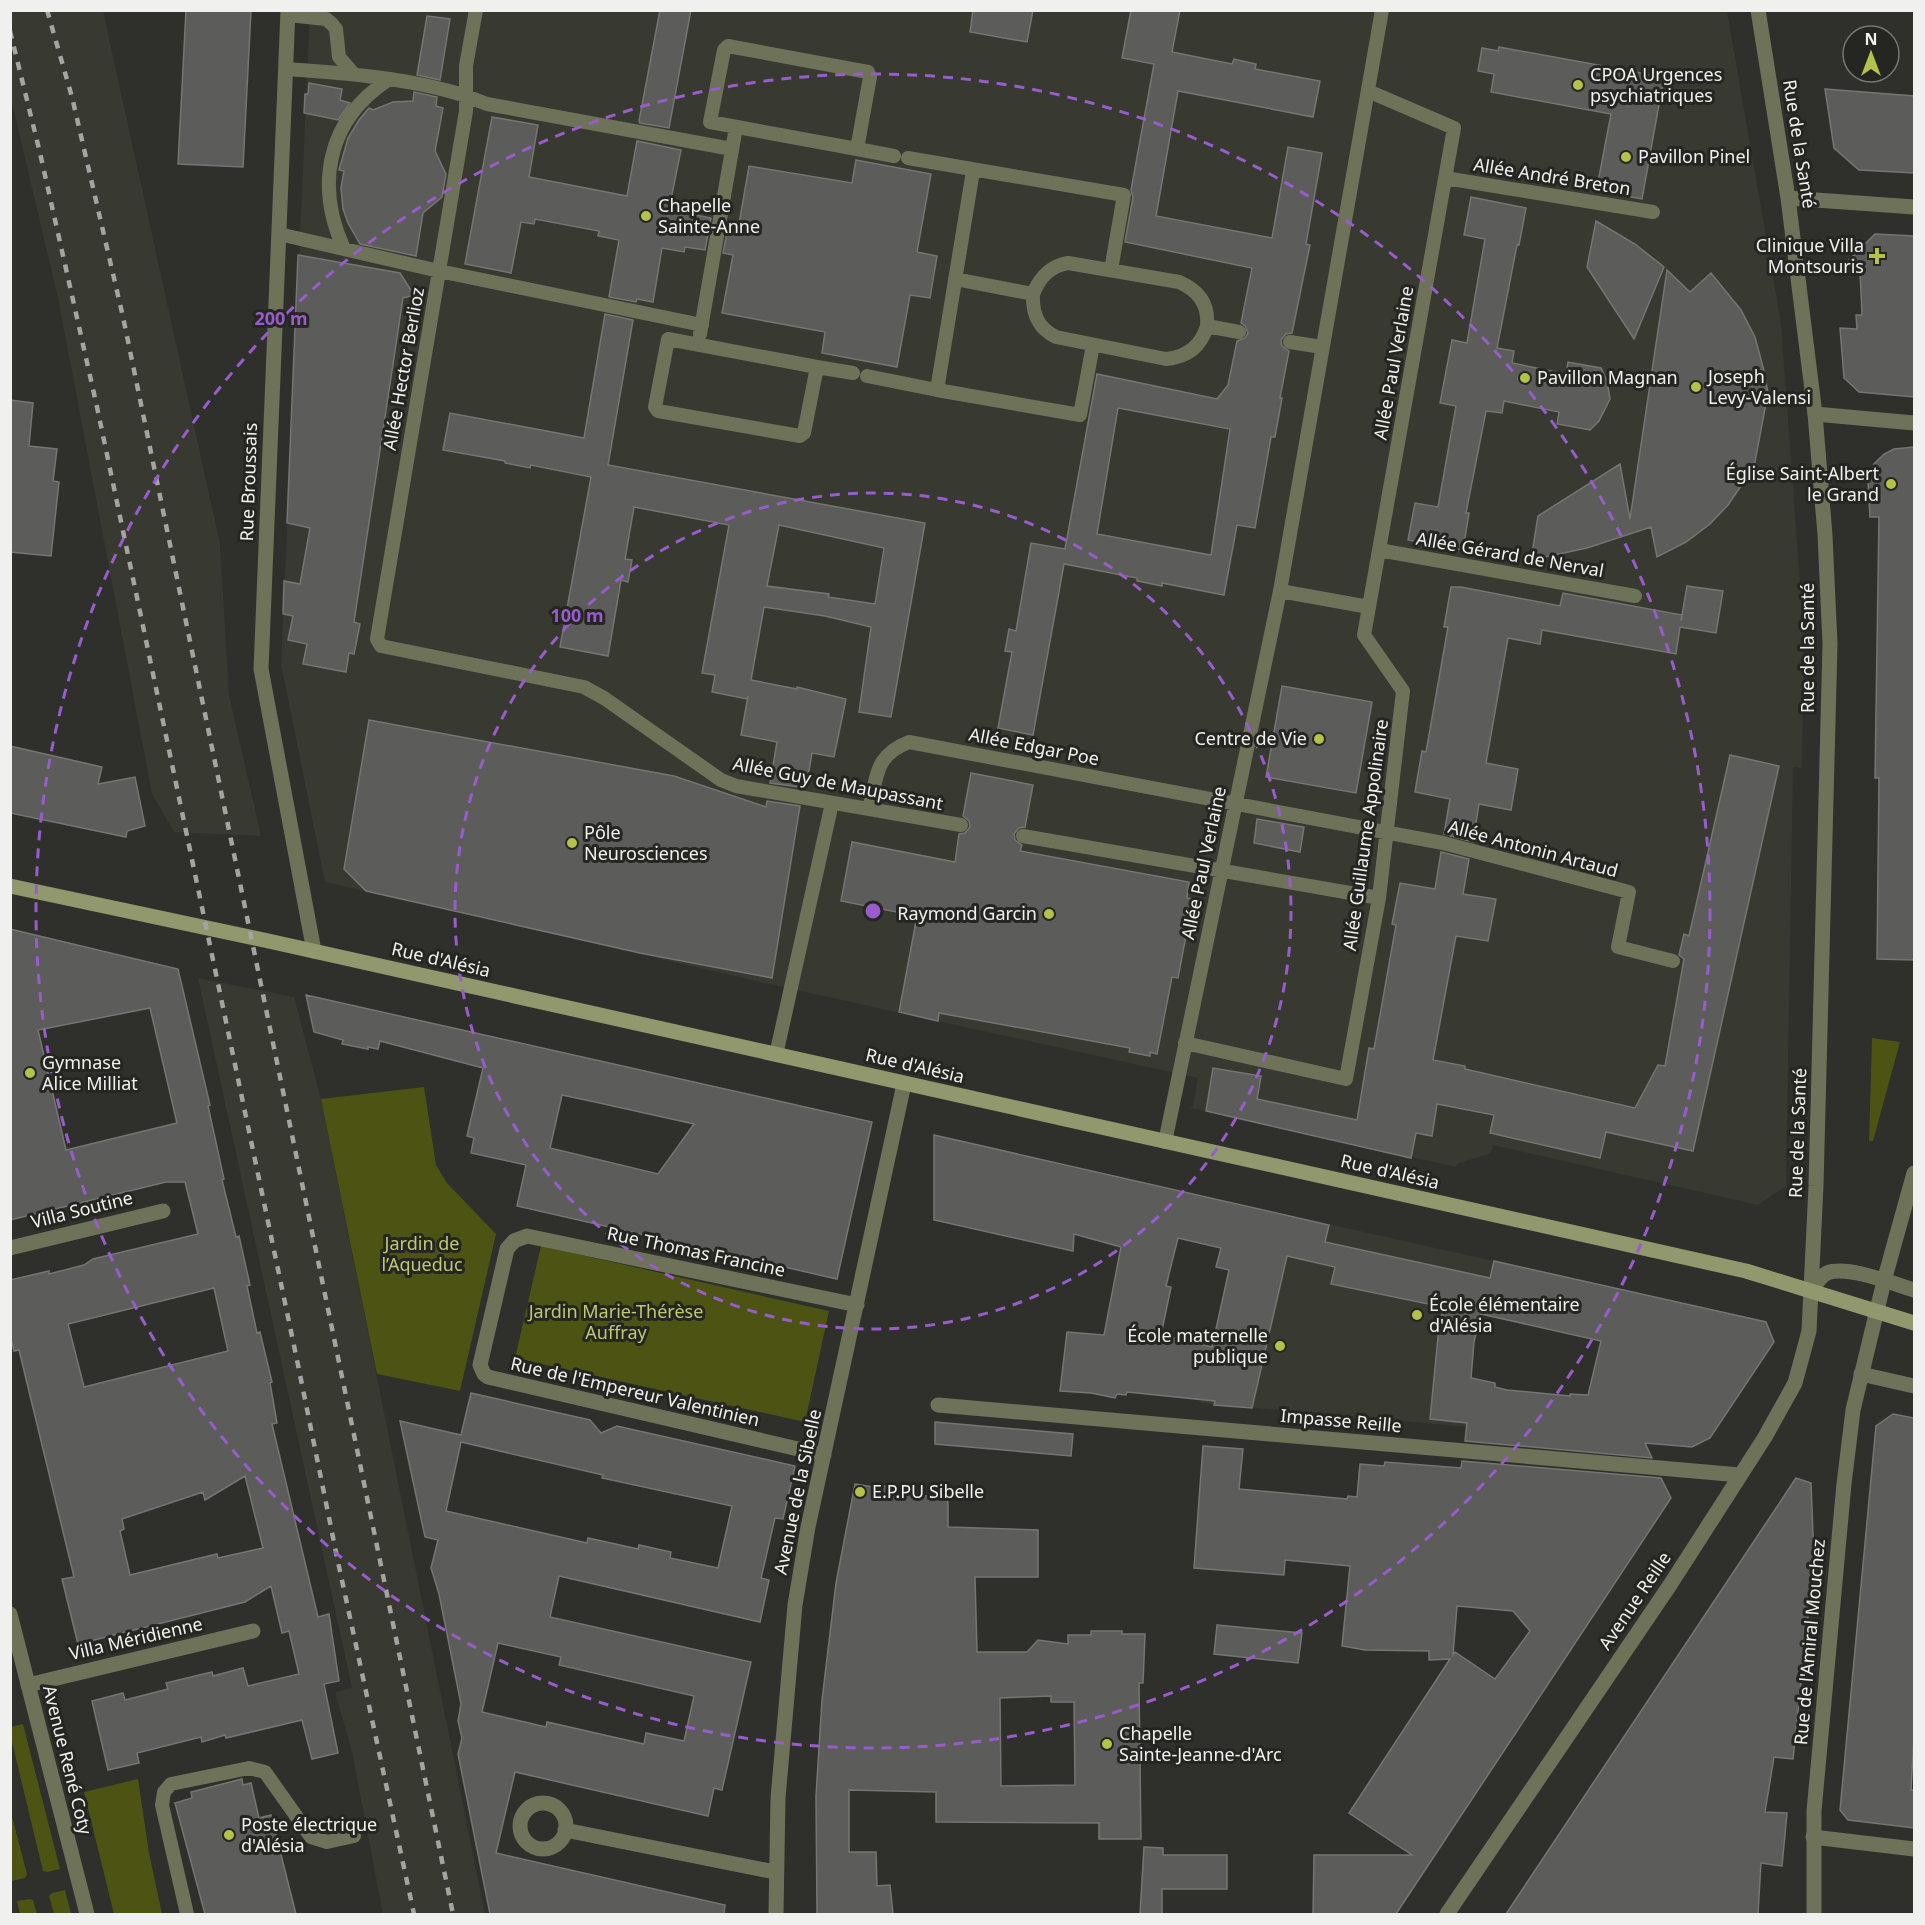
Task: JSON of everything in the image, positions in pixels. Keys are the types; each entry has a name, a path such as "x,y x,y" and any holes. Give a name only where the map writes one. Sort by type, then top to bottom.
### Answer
{"main road":[{"name":"Rue d'Alésia","path":"10,886 314,951 1746,1271 1914,1323"}],"street":[{"name":"Rue de la Santé","path":"1758,10 1788,198 1815,414 1826,535 1830,644 1816,1186 1811,1290"},
{"name":"Rue Broussais","path":"288,13 261,669 314,951"},
{"path":"1788,198 1914,207"},
{"path":"1815,414 1914,423"},
{"name":"Avenue de la Sibelle","path":"777,1914 778,1798 795,1605 824,1455 904,1084"},
{"name":"Rue de l'Amiral Mouchez","path":"1814,1914 1814,1811 1853,1410 1884,1281 1914,1173"},
{"name":"Villa Soutine","path":"10,1248 163,1211"},
{"name":"Rue Thomas Francine","path":"527,1236 857,1305"},
{"name":"Rue de l'Empereur Valentinien","path":"527,1236 514,1241 507,1249 480,1365 484,1374 494,1379 824,1455"},
{"path":"1811,1290 1829,1272 1843,1271 1914,1290"},
{"name":"Avenue Reille","path":"1447,1914 1670,1586 1771,1427 1795,1383 1809,1330 1811,1290"},
{"path":"1861,1374 1914,1386"},
{"name":"Impasse Reille","path":"938,1404 1740,1475"},
{"name":"Avenue René Coty","path":"10,1614 87,1914"},
{"name":"Villa Méridienne","path":"28,1684 253,1631"},
{"path":"565,1830 776,1872"},
{"path":"1813,1837 1914,1849"}],"lane":[{"name":"Allée Hector Berlioz","path":"381,646 377,639 466,111 466,66 476,10"},
{"name":"Allée Paul Verlaine","path":"1165,1142 1280,591 1382,10"},
{"path":"288,13 326,19 332,24 336,29 339,57 352,73"},
{"path":"857,149 870,77 868,72 728,46 724,50 710,122 973,171 1124,195 1111,270"},
{"path":"286,69 352,73 448,90 487,104 732,149"},
{"path":"344,249 333,223 329,196 328,182 332,155 342,130 353,112 366,96 388,80"},
{"name":"Allée Paul Verlaine","path":"1368,91 1454,128 1369,607"},
{"path":"698,345 736,127"},
{"path":"937,390 973,171"},
{"name":"Allée André Breton","path":"1445,178 1653,212"},
{"path":"279,234 439,272 702,325"},
{"path":"1068,263 1179,282 1189,286 1203,301 1207,326 1204,336 1192,351 1176,358 1166,359 1056,338 1041,326 1035,315 1033,294 1048,271 1068,263"},
{"path":"955,279 1033,294"},
{"path":"1207,326 1239,332"},
{"path":"817,367 804,433 800,436 657,411 655,407 668,339 1080,415 1093,345"},
{"path":"1290,342 1322,347"},
{"name":"Allée Gérard de Nerval","path":"1379,550 1635,596"},
{"path":"1280,591 1369,607"},
{"name":"Allée Guillaume Appolinaire","path":"1185,1043 1346,1079 1379,897 1403,691 1364,635 1369,607"},
{"name":"Allée Guy de Maupassant","path":"381,646 584,687 604,698 721,780 736,786 961,825"},
{"name":"Allée Edgar Poe","path":"869,809 881,760 893,748 909,742 1387,832"},
{"path":"776,1055 832,803"},
{"name":"Allée Antonin Artaud","path":"1387,832 1485,853 1629,892 1618,947 1673,961"},
{"path":"1023,836 1379,897"},
{"path":"188,1914 162,1805 164,1792 171,1784 249,1768 265,1772 311,1837 327,1842 354,1836"}],"shaded area":[{"path":"10,11 103,11 220,544 229,695 261,836 174,832 152,794 58,298 11,99"},
{"path":"310,11 1727,11 1781,323 1804,637 1802,768 1793,767 1786,1186 1758,1205 1493,1145 1491,1153 1457,1164 1456,1167 1190,1108 1193,1106 1198,1078 791,989 325,882 281,664"},
{"path":"198,978 294,997 321,1099 485,1914 383,1914 352,1752 335,1692 352,1688"},
{"path":"1243,1205 1494,1261 1474,1341 1467,1427 1200,1403"}],"green space":[{"path":"1872,1038 1900,1042 1873,1141 1869,1141"},
{"name":"Jardin de l’Aqueduc","path":"424,1087 436,1165 447,1183 496,1234 460,1391 377,1374 321,1099"},
{"name":"Jardin Marie-Thérèse Auffray","path":"541,1246 829,1311 805,1422 515,1358"},
{"path":"23,1724 60,1869 47,1872 43,1871 11,1738 11,1727"},
{"path":"138,1779 149,1853 162,1914 114,1914 84,1792"},
{"path":"10,1809 27,1874 25,1878 12,1881"},
{"path":"65,1890 71,1914 54,1914 49,1896"},
{"path":"33,1900 37,1914 20,1914 17,1901"}],"building":[{"path":"186,10 251,10 243,167 178,164"},
{"path":"660,10 691,10 669,128 639,121"},
{"path":"973,10 1033,10 1027,42 970,32"},
{"path":"1131,10 1180,10 1172,52 1232,64 1234,59 1256,64 1255,69 1320,81 1313,117 1178,91 1156,216 1272,238 1288,147 1322,153 1306,244 1310,245 1292,333 1286,334 1281,340 1282,346 1289,351 1275,437 1271,437 1255,528 1237,525 1224,595 1162,583 1162,586 1137,581 1137,578 1064,564 1033,735 998,728 1012,652 1005,651 1009,629 1016,631 1031,543 1065,549 1097,374 1217,399 1228,385 1237,341 1245,338 1248,333 1241,323 1252,268 1125,242 1133,197 1131,190 1154,64 1122,58","holes":["1118,408 1230,429 1211,555 1097,534"]},
{"path":"427,16 450,19 440,80 417,75"},
{"name":"CPOA Urgences psychiatriques","path":"1499,47 1664,77 1642,199 1598,191 1611,114 1491,92 1494,74 1478,71 1482,48 1498,51"},
{"path":"309,83 342,89 340,100 350,103 338,120 304,113 305,94 308,94"},
{"path":"1825,89 1914,96 1914,173 1859,170 1834,148"},
{"path":"414,92 437,97 436,106 443,108 435,151 446,174 442,197 423,213 416,256 360,244 343,209 341,188 344,171 339,170 348,138 369,108 373,110 393,102 413,101"},
{"path":"492,117 538,125 529,177 627,196 637,141 681,150 670,204 692,208 691,214 711,218 705,250 685,247 684,252 662,248 653,302 637,299 636,302 609,297 619,240 598,236 599,231 535,219 534,224 521,222 511,273 465,264"},
{"path":"856,160 931,174 917,252 937,256 930,298 910,295 897,367 822,353 825,332 722,313 733,255 723,253 729,222 739,224 749,166 852,183"},
{"name":"Pavillon Magnan","path":"1471,197 1526,208 1497,348 1514,351 1512,363 1566,374 1568,362 1601,368 1607,381 1610,399 1599,421 1590,430 1557,424 1559,412 1504,401 1502,413 1486,411 1466,513 1469,513 1463,550 1408,540 1415,503 1438,507 1456,406 1440,403 1452,340 1467,343 1485,239 1464,235"},
{"path":"1596,221 1635,244 1664,267 1634,339 1587,267"},
{"path":"1875,234 1914,236 1914,397 1859,392 1844,378 1840,328 1857,329 1856,315 1862,315 1860,271 1836,273"},
{"path":"298,255 400,273 414,295 403,298 354,622 360,624 354,654 349,653 346,672 303,664 307,644 288,640 293,616 283,614 284,581 300,584 310,528 287,523"},
{"name":"Joseph Levy-Valensi","path":"1667,270 1690,292 1711,273 1741,310 1755,337 1768,393 1754,467 1728,505 1710,524 1686,542 1657,557 1651,527 1587,548 1531,560 1538,516 1620,464 1630,519"},
{"path":"605,314 633,320 608,465 925,523 891,717 859,712 871,627 825,616 764,607 751,680 797,689 797,687 846,699 834,757 812,753 806,788 770,783 777,742 741,735 748,696 747,699 712,692 715,675 702,673 729,525 634,507 625,559 632,560 628,582 621,580 608,656 560,647 591,477 531,465 530,468 443,450 450,413 584,438","holes":["779,525 884,548 875,604 828,597 829,594 767,586"]},
{"path":"10,400 33,403 29,446 57,449 53,481 59,482 51,556 10,552"},
{"path":"1914,447 1914,960 1877,959 1879,778 1875,778 1879,517 1870,517 1868,480 1874,464 1884,454 1894,449"},
{"path":"1687,586 1723,591 1716,633 1680,627 1676,654 1542,630 1540,644 1508,638 1486,763 1518,769 1511,810 1479,804 1473,842 1444,834 1450,799 1415,792 1422,751 1426,752 1448,627 1444,627 1451,587 1560,606 1563,593 1682,615 1681,621"},
{"name":"Centre de Vie","path":"1282,686 1372,702 1356,793 1266,777"},
{"name":"Pôle Neurosciences","path":"369,720 674,776 766,807 767,801 800,806 772,978 640,953 366,891 344,869"},
{"path":"10,746 102,767 98,784 135,777 145,826 127,831 126,837 10,813"},
{"path":"1730,755 1779,766 1693,1151 1606,1132 1600,1158 1490,1133 1494,1115 1437,1104 1432,1136 1416,1133 1411,1158 1206,1111 1213,1068 1261,1076 1257,1099 1357,1120 1369,1048 1374,1049 1396,925 1392,924 1400,883 1435,889 1441,852 1469,859 1463,894 1496,899 1488,941 1456,936 1433,1060 1635,1108 1658,1065 1665,1066 1684,959 1679,955 1684,934 1689,936"},
{"name":"Raymond Garcin","path":"971,773 1033,785 1025,827 1019,828 1014,834 1015,840 1022,845 1020,851 1189,882 1187,898 1193,899 1178,978 1172,977 1157,1054 1150,1052 1150,1056 1129,1052 1130,1048 939,1013 938,1021 899,1012 917,916 841,901 852,842 955,862 959,834 965,833 970,827 969,821 963,816"},
{"path":"1257,819 1304,827 1300,852 1254,843"},
{"path":"10,929 178,969 210,1105 208,1106 224,1179 222,1180 236,1237 239,1236 250,1285 247,1286 257,1333 260,1332 272,1382 270,1383 277,1423 272,1424 318,1617 329,1614 339,1681 324,1684 338,1753 312,1759 302,1720 226,1738 225,1735 202,1742 201,1737 137,1753 139,1763 108,1770 92,1701 123,1693 125,1700 168,1689 166,1683 212,1672 213,1676 243,1668 248,1686 299,1674 289,1631 282,1633 271,1586 245,1602 78,1644 62,1579 74,1577 19,1350 14,1351 10,1335 10,1280 49,1271 49,1274 84,1265 93,1259 198,1234 185,1182 166,1182 10,1220","holes":["150,1008 177,1123 66,1150 38,1030","214,1288 228,1351 84,1387 68,1324","245,1476 263,1548 218,1558 217,1554 130,1575 120,1531 124,1529 122,1519 203,1492 205,1500"]},
{"path":"306,995 872,1122 837,1279 517,1206 526,1165 471,1153 474,1138 467,1136 483,1068 380,1041 378,1049 342,1044 343,1040 314,1032","holes":["562,1095 694,1124 658,1174 550,1148"]},
{"path":"934,1135 1329,1225 1325,1242 1490,1278 1494,1261 1766,1322 1774,1342 1710,1438 1692,1447 1645,1443 1652,1458 1465,1441 1467,1423 1430,1419 1443,1307 1331,1284 1335,1267 1287,1256 1252,1408 1214,1405 1215,1401 1127,1392 1126,1395 1117,1394 1115,1398 1091,1393 1060,1391 1067,1332 1104,1335 1121,1247 1074,1234 1073,1251 934,1220","holes":["1178,1238 1221,1248 1216,1267 1229,1270 1212,1347 1161,1335 1171,1287 1166,1286","1481,1314 1601,1341 1588,1395 1570,1394 1570,1396 1507,1390 1495,1387 1495,1383 1471,1378 1474,1342"]},
{"path":"471,1393 590,1420 601,1433 617,1426 795,1466 783,1519 775,1518 761,1578 769,1580 760,1622 559,1576 550,1617 751,1662 722,1790 714,1788 708,1816 515,1772 496,1853 725,1905 724,1914 490,1914 458,1754 462,1738 458,1721 461,1704 439,1594 431,1568 438,1540 425,1537 400,1421 461,1435","holes":["461,1442 603,1475 602,1478 732,1506 718,1568 670,1558 671,1552 639,1545 638,1549 588,1538 587,1543 446,1511","498,1643 561,1657 559,1665 694,1696 684,1741 646,1733 644,1744 547,1722 546,1727 482,1712"]},
{"path":"1893,1414 1914,1418 1914,1736 1911,1790 1914,1790 1914,1828 1848,1820 1840,1810 1876,1426"},
{"path":"935,1422 1073,1434 1071,1456 935,1444"},
{"path":"1203,1446 1243,1449 1239,1489 1347,1499 1348,1496 1357,1497 1360,1464 1384,1466 1385,1462 1461,1468 1462,1461 1661,1478 1671,1498 1396,1914 1313,1914 1314,1855 1412,1855 1349,1813 1450,1659 1429,1660 1429,1651 1365,1650 1342,1646 1350,1566 1285,1560 1284,1575 1194,1568","holes":["1457,1606 1513,1611 1530,1631 1495,1679 1455,1652 1453,1655"]},
{"path":"1796,1478 1811,1483 1814,1560 1793,1759 1774,1757 1765,1812 1787,1813 1782,1866 1761,1863 1758,1914 1506,1914"},
{"path":"855,1484 879,1488 880,1485 948,1501 948,1527 1038,1530 1038,1577 975,1577 977,1652 1027,1652 1038,1640 1068,1644 1068,1635 1091,1635 1091,1631 1145,1634 1143,1683 1139,1683 1141,1839 1099,1839 1099,1823 936,1822 936,1792 849,1790 849,1852 876,1852 877,1886 890,1885 893,1914 817,1914 816,1796 822,1700 836,1583","holes":["1051,1696 1051,1702 1074,1702 1075,1785 1001,1786 1000,1698"]},
{"path":"1217,1625 1302,1633 1298,1663 1214,1654"},
{"name":"Poste électrique d'Alésia","path":"242,1779 243,1785 251,1783 259,1818 271,1815 296,1914 205,1914 175,1803 192,1798 191,1792"},
{"path":"1144,1847 1163,1848 1163,1855 1227,1855 1227,1889 1162,1889 1162,1914 1140,1914"}],"railway":[{"path":"47,10 72,97 123,317 453,1914"},
{"path":"10,31 97,407 338,1562 414,1914"}],"place":[{"name":"CPOA Urgences psychiatriques","path":"1578,85"},
{"name":"Pavillon Pinel","path":"1626,157"},
{"name":"Chapelle Sainte-Anne","path":"646,216"},
{"name":"Clinique Villa Montsouris","path":"1877,256"},
{"name":"Pavillon Magnan","path":"1525,378"},
{"name":"Joseph Levy-Valensi","path":"1696,387"},
{"name":"Église Saint-Albert le Grand","path":"1891,484"},
{"name":"Centre de Vie","path":"1319,739"},
{"name":"Pôle Neurosciences","path":"572,843"},
{"name":"Raymond Garcin","path":"1049,914"},
{"name":"Gymnase Alice Milliat","path":"30,1073"},
{"name":"École élémentaire d'Alésia","path":"1417,1315"},
{"name":"École maternelle publique","path":"1280,1346"},
{"name":"E.P.PU Sibelle","path":"860,1492"},
{"name":"Chapelle Sainte-Jeanne-d'Arc","path":"1107,1744"},
{"name":"Poste électrique d'Alésia","path":"229,1835"}]}
